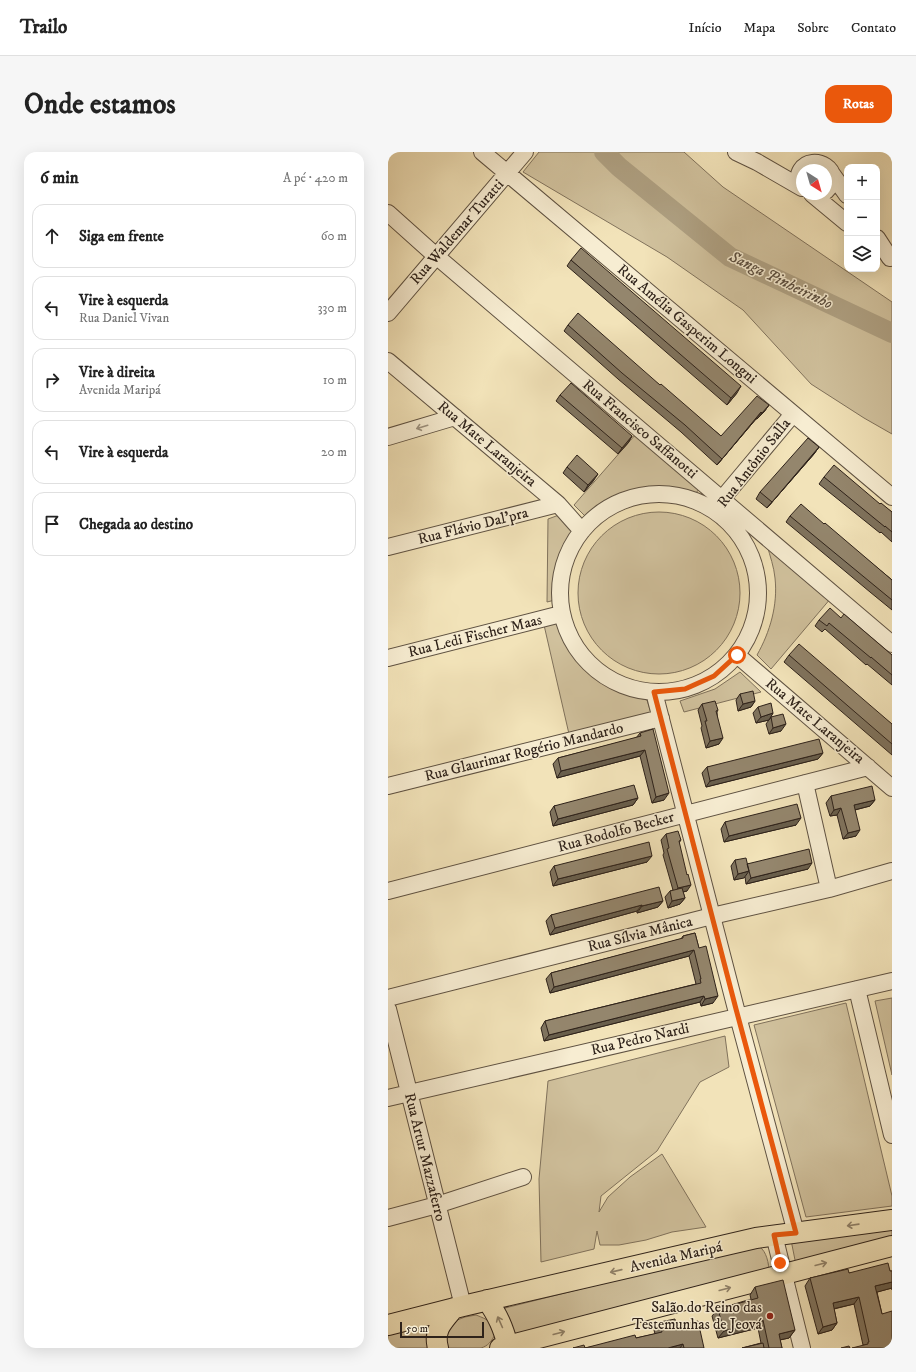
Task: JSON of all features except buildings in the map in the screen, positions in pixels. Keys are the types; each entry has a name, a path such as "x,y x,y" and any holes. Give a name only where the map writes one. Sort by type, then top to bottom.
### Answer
{"main road":[{"name":"Avenida Maripá","path":"388,1325 487,1300 774,1235 892,1220"},
{"path":"487,1300 497,1314 503,1329 505,1347 892,1246"},
{"path":"438,1348 436,1340 438,1330 443,1320 459,1307"}],"street":[{"name":"Rua Amélia Gasperim Longni","path":"482,152 892,497"},
{"name":"Rua Waldemar Turatti","path":"388,313 525,152"},
{"path":"736,152 757,162 796,167"},
{"path":"832,184 844,193"},
{"path":"820,200 844,220"},
{"name":"Rua Francisco Saffanotti","path":"388,213 719,506 892,644"},
{"path":"880,242 891,258"},
{"path":"880,249 891,258"},
{"name":"Rua Mate Laranjeira","path":"388,361 558,504 582,530"},
{"name":"Rua Antônio Salla","path":"719,506 793,414"},
{"path":"388,437 455,417"},
{"path":"660,494 682,497 719,506 746,546 755,567 758,590 756,613 749,635 737,655 714,676 685,689 654,692 622,686 594,669 573,644 561,614 560,584 567,556 582,530 604,511 631,498 660,494"},
{"name":"Rua Flávio Dal'pra","path":"388,547 558,504"},
{"name":"Rua Ledi Fischer Maas","path":"388,658 561,614"},
{"name":"Rua Mate Laranjeira","path":"737,655 892,788"},
{"path":"654,692 737,1017 796,1233"},
{"name":"Rua Glaurimar Rogério Mandardo","path":"388,786 661,718"},
{"name":"Rua Rodolfo Becker","path":"388,891 868,767"},
{"path":"805,783 829,888"},
{"name":"Rua Sílvia Mânica","path":"388,998 892,871"},
{"name":"Rua Pedro Nardi","path":"388,1098 892,981"},
{"path":"857,989 892,1135"},
{"name":"Rua Artur Mazzaferro","path":"388,1009 438,1205 459,1307"},
{"path":"388,1218 438,1205 523,1177"},
{"path":"774,1235 802,1348"}],"shaded area":[{"path":"539,152 684,152 723,187 844,269 844,272 848,272 892,302 892,434 811,384 743,310 667,257 523,172"},
{"path":"636,434 699,489 696,493 664,488 639,490 611,500 586,517 574,505"},
{"path":"659,512 690,518 704,526 716,536 726,548 734,562 740,593 734,624 726,638 716,650 704,660 690,668 659,674 628,668 614,660 602,650 592,638 584,624 578,593 584,562 592,548 602,536 614,526 628,518"},
{"path":"559,515 574,529 562,549 554,587 555,600 547,602 548,519"},
{"path":"767,545 831,598 771,669 757,655 766,637 772,618 776,588 772,562"},
{"path":"556,623 563,639 580,664 602,683 615,690 647,700 651,713 569,734 544,625"},
{"path":"740,672 761,692 684,712 680,701 715,689"},
{"path":"892,998 892,1075 875,1001"},
{"path":"846,1003 892,1196 892,1206 806,1217 754,1025"},
{"path":"725,1036 729,1067 700,1082 657,1151 601,1196 599,1212 608,1197 630,1177 662,1154 706,1227 672,1232 646,1240 619,1245 600,1245 597,1231 594,1249 541,1262 539,1179 548,1081"},
{"path":"892,1227 892,1240 796,1265 791,1240"},
{"path":"756,1245 759,1246 766,1254 769,1269 515,1336 504,1311 505,1308"},
{"path":"476,1315 487,1320 492,1326 495,1334 488,1345 481,1348 449,1348 444,1339 452,1322"},
{"path":"431,1324 432,1348 388,1348 388,1334"}],"waterway":[{"name":"Sanga Pinheirinho","path":"604,152 619,167 730,257 892,333"}],"place":[{"name":"Salão do Reino das Testemunhas de Jeová","path":"770,1316"}],"route":[{"path":"737,655 714,676 685,689 654,692 737,1017 796,1233 774,1235 780,1263"}]}
